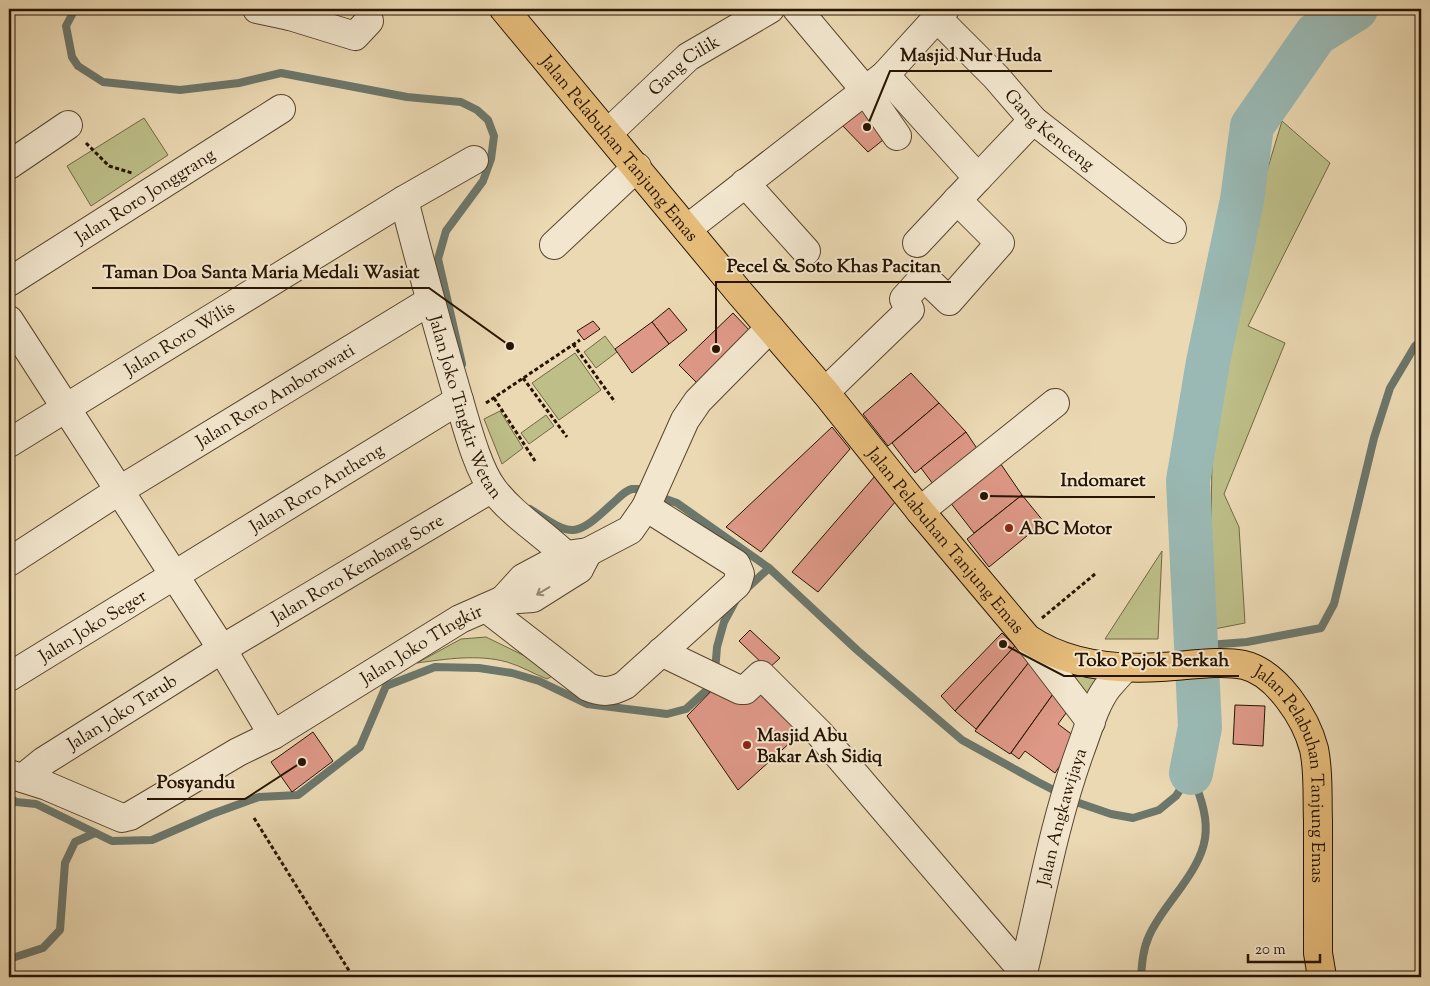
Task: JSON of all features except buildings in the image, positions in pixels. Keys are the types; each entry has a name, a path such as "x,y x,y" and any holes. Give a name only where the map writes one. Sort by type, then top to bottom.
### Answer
{"main road":[{"name":"Jalan Pelabuhan Tanjung Emas","path":"504,9 825,392 920,511 1025,636 1039,646 1068,659 1131,668 1229,664 1245,666 1270,679 1297,710 1310,735 1317,763 1318,953 1322,977"}],"street":[{"path":"257,9 293,12 356,36 369,21"},
{"name":"Gang Cilik","path":"608,133 688,56 770,9"},
{"path":"798,9 978,178"},
{"path":"687,229 875,83 941,13"},
{"name":"Gang Kenceng","path":"941,13 1033,120 1172,229"},
{"path":"875,83 897,136"},
{"name":"Jalan Roro Jonggrang","path":"9,282 281,109"},
{"path":"917,243 1033,120"},
{"path":"9,165 68,125"},
{"name":"Jalan Roro Wilis","path":"9,443 404,200 474,160"},
{"path":"554,245 637,167"},
{"path":"745,183 806,251"},
{"name":"Jalan Joko Tingkir Wetan","path":"404,200 430,301 471,402 471,441 492,488 504,502 578,558"},
{"path":"825,392 910,310 904,299 924,277 949,301 1000,243 957,200"},
{"name":"Jalan Roro Amborowati","path":"9,562 120,490 430,301"},
{"path":"9,320 222,649 273,735"},
{"name":"Jalan Joko TIngkir","path":"238,752 273,735 340,695 460,618 495,604 523,578 578,558 630,530 647,503 685,420 698,401 770,328"},
{"name":"Jalan Roro Antheng","path":"175,576 471,402"},
{"path":"920,511 1055,403"},
{"name":"Jalan Roro Kembang Sore","path":"222,649 492,488"},
{"path":"495,604 588,687 598,691 613,692 625,686 737,584 740,574 736,564 647,503"},
{"name":"Jalan Joko Seger","path":"9,676 175,576"},
{"path":"1025,636 1090,722"},
{"name":"Jalan Joko Tarub","path":"16,776 44,761 222,649"},
{"path":"661,652 718,681 745,690 761,675 820,734 1022,974"},
{"name":"Jalan Angkawijaya","path":"1022,974 1059,814 1090,722 1107,689 1131,668"},
{"name":"Jalan Joko TIngkir","path":"238,752 265,756 314,725 340,695"},
{"path":"16,776 47,786 122,818 130,816 238,752"}],"path":[{"path":"68,125 109,166 132,172 146,195"},
{"path":"471,402 494,398 580,340"},
{"path":"573,344 615,402"},
{"path":"523,378 567,437"},
{"path":"494,398 535,461"},
{"path":"1025,636 1095,574"},
{"path":"254,818 353,977"}],"green space":[{"path":"144,118 168,155 91,206 67,166"},
{"path":"1282,121 1330,163 1248,326 1285,343 1224,494 1239,527 1245,623 1209,630 1212,462 1254,214"},
{"path":"605,336 617,352 596,368 584,352"},
{"path":"575,353 601,390 559,420 532,383"},
{"path":"500,411 523,448 502,464 484,419"},
{"path":"546,415 554,426 529,444 521,433"},
{"path":"1162,551 1158,639 1105,639"},
{"path":"486,637 533,660 552,676 547,679 512,664 485,658 462,658 417,663 461,639"},
{"path":"1070,674 1105,679 1089,709"}],"waterway":[{"path":"75,9 66,26 72,57 78,66 103,82 180,90 239,83 281,73 407,97 461,102 477,110 488,120 494,136 491,159 483,181 446,231 438,259 462,364"},
{"path":"1191,773 1200,727 1188,481 1208,362 1242,200 1252,126 1316,34 1356,9"},
{"path":"1195,646 1247,642 1321,628 1334,604 1374,438 1390,388 1415,346 1421,341"},
{"path":"530,509 556,525 573,530 590,523 624,493 632,489 638,489 677,503 769,568 857,650 962,740 1079,803 1111,814 1133,818 1159,810 1176,796 1191,773"},
{"path":"745,590 769,568"},
{"path":"9,797 16,802 36,804 112,841 152,840 212,814 259,797 298,795 360,747 386,686 435,667 479,668 512,673 539,681 587,704 667,714 686,709 708,689 715,672 717,647 724,622 737,598"},
{"path":"1141,977 1142,961 1149,936 1202,852 1206,825 1204,810 1191,773"},
{"path":"9,959 43,948 60,930 65,863 75,842 95,833"}],"place":[{"name":"Masjid Nur Huda","path":"867,127"},
{"name":"Taman Doa Santa Maria Medali Wasiat","path":"510,346"},
{"name":"Pecel & Soto Khas Pacitan","path":"716,349"},
{"name":"Indomaret","path":"984,496"},
{"name":"ABC Motor","path":"1009,528"},
{"name":"Toko Pojok Berkah","path":"1003,644"},
{"name":"Masjid Abu Bakar Ash Sidiq","path":"747,745"},
{"name":"Posyandu","path":"302,762"}]}
